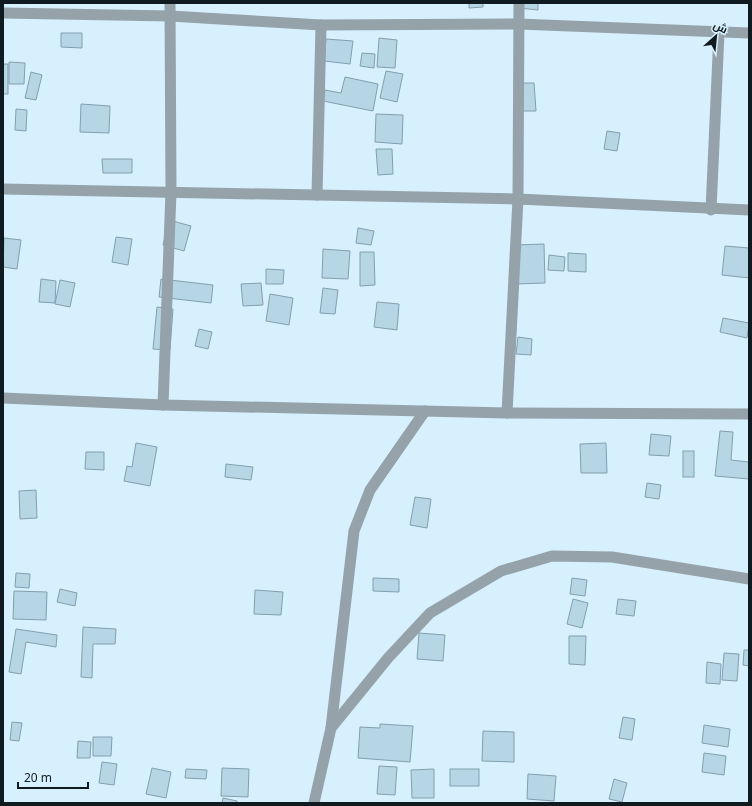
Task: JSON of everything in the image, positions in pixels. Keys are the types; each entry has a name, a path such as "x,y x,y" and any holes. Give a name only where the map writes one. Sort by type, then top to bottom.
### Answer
{"street":[{"path":"163,405 171,192 170,3"},
{"path":"507,413 518,199 518,3"},
{"path":"3,13 170,16 321,25 518,24 749,33"},
{"path":"317,195 321,25"},
{"path":"711,210 719,33"},
{"path":"3,190 518,199 711,210 749,210"},
{"path":"3,398 163,405 507,413 749,414"},
{"path":"314,803 331,728 354,531 370,490 425,411"},
{"path":"331,728 388,658 430,613 501,571 552,556 612,557 749,579"}],"building":[{"path":"469,3 483,3 483,7 469,8"},
{"path":"519,3 538,3 538,10 519,8"},
{"path":"61,33 82,33 82,48 61,47"},
{"path":"379,38 397,40 395,68 377,67"},
{"path":"326,39 353,41 350,64 324,61"},
{"path":"362,53 375,54 374,68 360,66"},
{"path":"9,62 25,63 24,84 9,84"},
{"path":"3,64 8,64 8,94 3,94"},
{"path":"386,71 403,74 397,102 380,98"},
{"path":"31,72 42,75 36,100 25,98"},
{"path":"345,77 378,84 373,111 323,101 325,90 341,93"},
{"path":"518,83 534,83 536,111 519,111"},
{"path":"81,104 110,106 109,133 80,132"},
{"path":"16,109 27,110 26,131 15,130"},
{"path":"376,114 403,115 402,144 375,142"},
{"path":"607,131 620,133 617,151 604,149"},
{"path":"376,149 392,149 393,174 378,175"},
{"path":"102,159 132,159 132,173 103,173"},
{"path":"169,220 191,226 184,251 163,245"},
{"path":"358,228 374,231 371,245 356,243"},
{"path":"116,237 132,239 128,265 112,262"},
{"path":"4,238 21,240 17,269 3,267"},
{"path":"544,244 545,283 516,284 515,245"},
{"path":"725,246 749,248 749,278 722,275"},
{"path":"323,249 350,251 348,279 322,278"},
{"path":"360,252 374,252 375,285 360,286"},
{"path":"568,253 586,254 586,272 568,271"},
{"path":"549,255 565,257 564,271 548,270"},
{"path":"266,269 284,270 283,284 266,284"},
{"path":"41,279 56,281 55,303 39,302"},
{"path":"161,279 213,285 211,303 159,297"},
{"path":"60,280 75,283 70,307 55,304"},
{"path":"261,283 263,305 243,306 241,284"},
{"path":"323,288 338,290 335,314 320,313"},
{"path":"270,294 293,298 289,325 266,321"},
{"path":"377,302 399,304 397,330 374,327"},
{"path":"157,307 173,309 170,350 153,349"},
{"path":"723,318 749,323 747,338 720,332"},
{"path":"199,329 212,332 208,349 195,346"},
{"path":"518,337 532,339 531,355 516,354"},
{"path":"720,431 733,432 731,460 749,462 749,479 715,476"},
{"path":"651,434 671,436 669,456 649,455"},
{"path":"136,443 157,447 150,486 124,481 127,466 132,467"},
{"path":"606,443 607,473 581,473 580,444"},
{"path":"683,451 694,451 694,477 683,477"},
{"path":"86,452 104,452 104,470 85,469"},
{"path":"226,464 253,467 251,480 225,477"},
{"path":"647,483 661,485 659,499 645,497"},
{"path":"36,490 37,518 20,519 19,491"},
{"path":"415,497 431,499 427,528 410,525"},
{"path":"16,573 30,574 29,588 15,587"},
{"path":"373,578 399,579 399,592 373,591"},
{"path":"572,578 587,580 585,596 570,594"},
{"path":"60,589 77,593 75,606 57,602"},
{"path":"255,590 283,592 281,615 254,614"},
{"path":"14,591 47,592 46,620 13,619"},
{"path":"573,599 588,603 582,628 567,624"},
{"path":"618,599 636,601 634,616 616,614"},
{"path":"83,627 116,629 115,644 93,644 92,678 81,677"},
{"path":"16,629 57,635 56,647 26,642 21,674 9,672"},
{"path":"419,633 445,635 443,661 417,659"},
{"path":"569,636 586,636 585,665 569,664"},
{"path":"744,650 749,650 749,666 743,665"},
{"path":"724,653 739,654 737,681 722,680"},
{"path":"707,662 721,664 720,684 706,683"},
{"path":"623,717 635,719 632,740 619,738"},
{"path":"12,722 22,723 19,741 10,740"},
{"path":"380,724 413,726 410,762 358,758 360,727 380,728"},
{"path":"704,725 730,729 728,747 702,743"},
{"path":"483,731 514,732 514,762 482,761"},
{"path":"93,737 112,737 111,756 93,756"},
{"path":"78,741 91,742 90,758 77,758"},
{"path":"704,753 726,756 724,775 702,772"},
{"path":"102,762 117,764 114,785 99,783"},
{"path":"379,766 397,767 395,795 377,794"},
{"path":"152,768 171,772 166,798 146,794"},
{"path":"222,768 249,769 248,797 221,796"},
{"path":"186,769 207,770 206,779 185,778"},
{"path":"434,769 434,798 412,798 411,770"},
{"path":"450,769 479,769 479,786 450,786"},
{"path":"528,774 556,776 554,801 527,799"},
{"path":"614,779 627,783 622,802 609,799"},
{"path":"223,798 237,801 237,803 222,803"}]}
